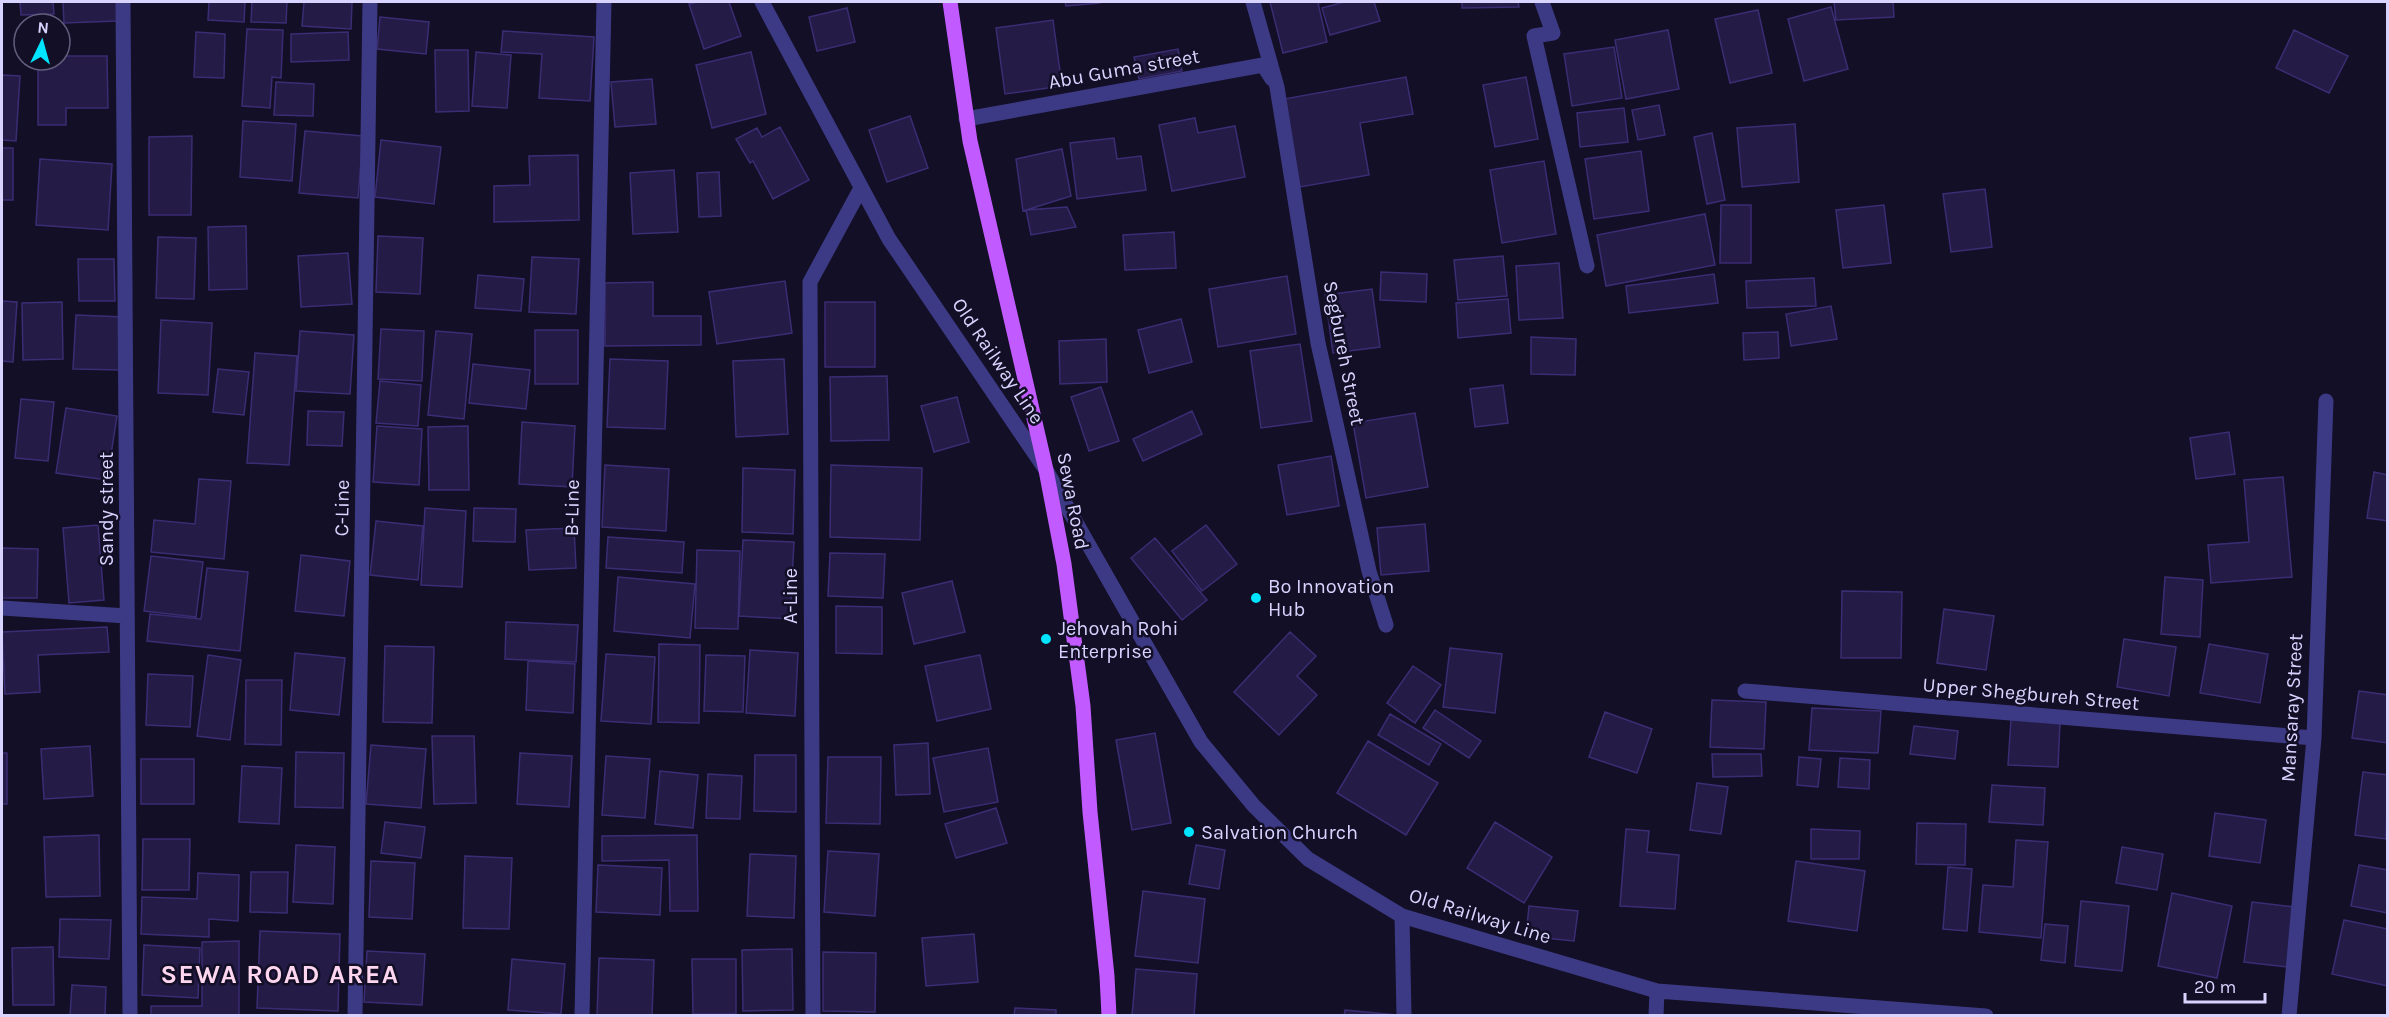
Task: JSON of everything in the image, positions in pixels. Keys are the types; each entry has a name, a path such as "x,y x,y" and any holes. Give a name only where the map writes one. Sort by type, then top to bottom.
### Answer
{"main road":[{"name":"Sewa Road","path":"950,2 966,119 1046,470 1064,564 1083,706 1090,812 1109,1016"}],"street":[{"name":"Sandy street","path":"123,2 130,1016"},
{"name":"C-Line","path":"355,1016 370,2"},
{"name":"B-Line","path":"582,1016 604,2"},
{"name":"Old Railway Line","path":"762,2 889,239 1046,470 1201,742 1254,806 1308,859 1402,916 1658,991 1986,1016"},
{"name":"Segbureh Street","path":"1253,2 1276,87 1318,343 1369,571 1386,625"},
{"path":"1542,2 1553,33 1534,36 1587,266"},
{"name":"Abu Guma street","path":"966,119 1263,64 1276,87"},
{"name":"A-Line","path":"813,1016 810,282 861,188"},
{"name":"Mansaray Street","path":"2289,1016 2314,738 2326,401"},
{"path":"2,608 128,616"},
{"name":"Upper Shegbureh Street","path":"1745,691 2314,738"},
{"path":"1402,916 1404,1016"},
{"path":"1656,1016 1658,991"}],"building":[{"path":"20,2 53,2 54,12 21,12"},
{"path":"63,2 117,2 117,21 72,23 72,12 63,12"},
{"path":"209,2 245,2 244,22 208,20"},
{"path":"252,2 287,2 286,23 251,22"},
{"path":"304,2 352,2 351,29 302,26"},
{"path":"729,2 741,36 704,49 689,4"},
{"path":"1065,2 1100,2 1100,3 1066,6"},
{"path":"1270,2 1324,2 1318,3 1327,42 1283,53"},
{"path":"1344,2 1374,2 1380,21 1330,35 1322,8"},
{"path":"1462,2 1518,2 1519,7 1462,8"},
{"path":"1834,2 1893,2 1894,17 1836,20"},
{"path":"1831,7 1848,69 1804,81 1788,19"},
{"path":"847,8 855,42 817,51 809,17"},
{"path":"1758,10 1772,73 1730,83 1715,19"},
{"path":"380,17 429,22 426,54 377,49"},
{"path":"1053,20 1062,86 1005,94 996,28"},
{"path":"247,29 283,30 281,78 272,77 270,108 242,106"},
{"path":"1668,30 1679,89 1626,99 1615,40"},
{"path":"2294,30 2348,56 2329,93 2276,68"},
{"path":"503,31 594,37 590,101 539,98 542,54 501,52"},
{"path":"196,32 225,34 224,78 194,77"},
{"path":"348,32 349,60 291,62 291,34"},
{"path":"1614,47 1622,98 1572,106 1564,54"},
{"path":"1178,49 1182,71 1139,79 1134,57"},
{"path":"435,50 468,50 469,111 436,112"},
{"path":"476,52 511,55 507,108 472,106"},
{"path":"751,52 766,114 712,128 696,65"},
{"path":"72,56 107,56 108,108 66,108 66,125 38,125 38,72 72,72"},
{"path":"2,75 20,76 16,141 2,140"},
{"path":"1406,77 1413,114 1360,123 1369,175 1300,187 1284,99"},
{"path":"1526,77 1538,139 1495,147 1483,85"},
{"path":"652,79 656,124 615,127 611,82"},
{"path":"276,82 314,84 313,116 274,115"},
{"path":"1659,105 1665,135 1638,140 1632,110"},
{"path":"1624,108 1628,142 1580,147 1577,113"},
{"path":"910,116 928,168 887,182 869,130"},
{"path":"1195,118 1198,133 1235,126 1245,177 1172,191 1159,125"},
{"path":"243,121 296,124 292,181 240,177"},
{"path":"1795,124 1799,182 1742,187 1737,128"},
{"path":"780,127 809,180 773,199 753,161 750,163 736,139 757,128 762,137"},
{"path":"305,131 363,136 358,198 299,193"},
{"path":"1712,133 1725,200 1707,204 1694,137"},
{"path":"192,136 191,215 149,215 149,137"},
{"path":"1114,138 1117,159 1141,156 1146,190 1077,199 1070,143"},
{"path":"381,140 441,147 434,204 375,197"},
{"path":"2,148 13,148 13,200 2,200"},
{"path":"1062,149 1071,196 1023,211 1016,159"},
{"path":"1641,151 1649,211 1594,219 1585,159"},
{"path":"578,155 579,220 494,222 494,186 530,185 529,156"},
{"path":"40,159 112,164 108,230 36,225"},
{"path":"1544,161 1556,234 1502,243 1490,170"},
{"path":"674,170 678,232 633,234 630,173"},
{"path":"719,172 721,216 699,217 697,173"},
{"path":"1985,189 1992,247 1951,252 1943,194"},
{"path":"1721,205 1751,205 1751,263 1720,263"},
{"path":"1884,205 1891,263 1843,268 1836,210"},
{"path":"1067,207 1076,227 1031,235 1026,210"},
{"path":"1705,214 1715,265 1606,286 1597,235"},
{"path":"246,226 247,289 209,290 208,227"},
{"path":"1174,232 1176,268 1125,270 1123,235"},
{"path":"378,236 423,238 420,294 376,292"},
{"path":"158,237 196,238 194,299 156,298"},
{"path":"348,253 352,304 301,307 298,256"},
{"path":"1503,256 1507,296 1458,300 1454,260"},
{"path":"532,257 579,259 576,314 529,312"},
{"path":"78,259 114,259 115,301 79,301"},
{"path":"1559,263 1563,318 1519,320 1516,266"},
{"path":"1381,272 1427,274 1426,302 1380,300"},
{"path":"1714,274 1718,303 1629,313 1626,286"},
{"path":"478,275 524,279 521,311 475,308"},
{"path":"1287,276 1296,334 1218,347 1209,289"},
{"path":"1814,278 1816,306 1747,308 1746,281"},
{"path":"785,281 792,333 717,344 709,292"},
{"path":"653,282 653,316 701,316 701,345 605,346 605,283"},
{"path":"1372,289 1380,347 1333,353 1325,295"},
{"path":"1508,299 1511,333 1458,338 1456,303"},
{"path":"2,301 17,302 13,362 2,361"},
{"path":"62,302 63,359 23,360 22,303"},
{"path":"825,302 875,302 875,367 825,367"},
{"path":"1831,306 1837,339 1791,346 1786,314"},
{"path":"76,315 124,317 122,370 73,369"},
{"path":"1181,319 1192,362 1149,373 1138,330"},
{"path":"161,320 212,323 208,395 158,393"},
{"path":"381,329 424,331 422,381 378,379"},
{"path":"535,330 578,330 578,384 535,384"},
{"path":"300,331 354,335 350,394 296,391"},
{"path":"436,331 472,334 464,419 428,415"},
{"path":"1778,332 1779,358 1744,360 1743,333"},
{"path":"1531,337 1576,339 1575,375 1531,374"},
{"path":"1106,339 1107,382 1060,384 1059,341"},
{"path":"1300,344 1312,421 1261,428 1250,351"},
{"path":"255,353 297,356 289,465 247,463"},
{"path":"610,359 668,361 665,429 607,427"},
{"path":"784,359 788,434 736,437 733,361"},
{"path":"473,364 530,370 526,409 469,403"},
{"path":"218,369 249,372 244,415 213,412"},
{"path":"887,376 889,440 831,441 830,377"},
{"path":"380,381 421,385 418,426 376,423"},
{"path":"1503,385 1508,423 1475,427 1470,389"},
{"path":"1101,387 1119,441 1089,451 1071,397"},
{"path":"957,397 969,442 934,452 921,406"},
{"path":"21,399 54,402 48,461 15,458"},
{"path":"66,408 117,416 107,480 56,473"},
{"path":"308,411 344,412 342,446 307,445"},
{"path":"1192,411 1202,434 1143,461 1133,439"},
{"path":"1415,413 1428,487 1366,498 1353,423"},
{"path":"522,422 575,426 572,487 519,484"},
{"path":"377,426 422,429 419,485 373,482"},
{"path":"468,426 469,490 429,490 428,427"},
{"path":"2229,432 2235,474 2196,479 2190,438"},
{"path":"1331,456 1339,506 1287,515 1278,465"},
{"path":"605,465 669,469 666,531 602,527"},
{"path":"831,465 922,468 920,540 830,537"},
{"path":"743,468 795,470 793,534 742,532"},
{"path":"2374,472 2388,475 2388,521 2367,518"},
{"path":"2283,477 2292,577 2211,583 2208,545 2249,542 2244,480"},
{"path":"199,479 231,481 224,559 151,552 154,520 195,524"},
{"path":"425,508 466,511 462,587 421,585"},
{"path":"474,508 516,509 515,542 473,541"},
{"path":"376,521 423,526 418,580 370,575"},
{"path":"1425,524 1429,571 1381,575 1377,528"},
{"path":"98,525 104,600 69,603 63,528"},
{"path":"1206,525 1237,564 1202,591 1172,551"},
{"path":"574,528 576,568 529,570 526,530"},
{"path":"608,537 684,542 682,573 606,568"},
{"path":"1155,538 1207,600 1182,620 1131,558"},
{"path":"743,540 794,542 790,619 739,616"},
{"path":"2,548 38,549 37,598 2,598"},
{"path":"697,550 740,551 738,629 695,628"},
{"path":"830,553 885,554 883,598 828,596"},
{"path":"301,555 350,561 344,616 295,611"},
{"path":"151,556 203,562 196,617 144,611"},
{"path":"207,568 248,572 240,651 147,641 150,614 201,619"},
{"path":"618,577 695,584 690,638 614,631"},
{"path":"2165,577 2203,580 2200,637 2161,634"},
{"path":"952,581 965,632 914,644 902,593"},
{"path":"1842,591 1902,592 1901,658 1841,658"},
{"path":"836,606 882,607 882,654 836,653"},
{"path":"1944,609 1994,616 1986,670 1937,663"},
{"path":"506,622 578,625 576,662 505,659"},
{"path":"107,627 109,652 38,655 40,692 5,694 2,632"},
{"path":"1290,632 1316,656 1297,676 1317,695 1279,735 1234,692"},
{"path":"2124,639 2176,647 2169,696 2117,687"},
{"path":"659,644 700,645 699,723 658,722"},
{"path":"2209,644 2268,654 2260,703 2200,693"},
{"path":"385,646 434,647 432,723 383,722"},
{"path":"1450,648 1502,654 1495,713 1443,707"},
{"path":"750,650 798,653 795,716 746,713"},
{"path":"295,653 345,658 339,715 290,710"},
{"path":"606,654 655,657 651,724 601,721"},
{"path":"208,655 241,660 230,740 197,736"},
{"path":"706,655 745,656 743,712 704,711"},
{"path":"980,655 991,709 937,721 925,666"},
{"path":"528,661 575,664 573,713 526,710"},
{"path":"1413,666 1441,685 1415,723 1387,703"},
{"path":"148,674 193,676 190,727 146,725"},
{"path":"246,680 282,680 281,745 245,744"},
{"path":"2359,691 2388,695 2388,743 2352,738"},
{"path":"1712,700 1766,702 1764,749 1710,747"},
{"path":"1812,708 1881,711 1878,753 1809,750"},
{"path":"1435,710 1481,741 1469,758 1423,728"},
{"path":"1605,712 1652,729 1637,773 1589,757"},
{"path":"1390,714 1441,744 1429,765 1378,735"},
{"path":"2011,719 2060,722 2058,767 2008,765"},
{"path":"1914,726 1958,731 1955,759 1910,754"},
{"path":"1155,733 1171,823 1132,830 1116,740"},
{"path":"432,736 474,736 476,803 434,804"},
{"path":"1368,741 1438,783 1406,835 1337,793"},
{"path":"928,743 930,794 896,795 894,745"},
{"path":"371,745 426,749 421,808 366,804"},
{"path":"90,746 93,796 44,799 41,749"},
{"path":"988,748 998,802 944,812 933,758"},
{"path":"296,752 344,753 343,808 295,807"},
{"path":"2,753 7,753 7,804 2,804"},
{"path":"520,753 572,756 569,807 517,804"},
{"path":"1712,754 1761,754 1762,776 1713,777"},
{"path":"755,755 796,755 796,812 754,811"},
{"path":"606,756 650,759 645,818 602,815"},
{"path":"828,757 881,757 880,824 826,823"},
{"path":"1799,757 1821,759 1818,787 1797,785"},
{"path":"1840,758 1870,760 1869,789 1838,787"},
{"path":"141,759 194,759 194,804 141,804"},
{"path":"242,766 282,768 279,824 239,822"},
{"path":"660,771 698,775 693,828 655,824"},
{"path":"2363,772 2388,775 2386,839 2355,835"},
{"path":"708,774 742,776 740,819 706,818"},
{"path":"1697,783 1728,787 1721,834 1690,830"},
{"path":"1992,785 2045,788 2043,825 1989,822"},
{"path":"996,808 1007,843 956,858 945,824"},
{"path":"2215,813 2266,820 2260,863 2209,856"},
{"path":"385,822 425,827 421,858 381,853"},
{"path":"1495,822 1552,857 1524,903 1467,868"},
{"path":"1917,823 1966,824 1965,865 1916,864"},
{"path":"1626,829 1649,831 1647,852 1679,855 1675,909 1620,906"},
{"path":"1811,829 1860,831 1859,859 1811,859"},
{"path":"99,835 100,896 46,897 44,837"},
{"path":"697,835 698,911 670,911 669,860 602,861 602,836"},
{"path":"143,839 190,839 189,890 142,890"},
{"path":"2016,840 2048,842 2041,938 1979,932 1983,885 2013,887"},
{"path":"296,845 335,847 333,904 293,902"},
{"path":"1196,845 1225,850 1219,889 1189,884"},
{"path":"2122,847 2163,854 2157,890 2116,883"},
{"path":"828,851 879,854 875,916 824,912"},
{"path":"750,854 796,856 794,918 747,916"},
{"path":"465,856 512,858 509,929 463,928"},
{"path":"371,861 415,863 412,919 369,917"},
{"path":"1796,861 1865,871 1857,931 1788,921"},
{"path":"598,865 662,868 660,915 596,912"},
{"path":"2359,865 2388,870 2388,913 2351,906"},
{"path":"1948,867 1972,869 1967,931 1943,929"},
{"path":"251,872 288,872 287,913 250,912"},
{"path":"198,873 239,875 238,921 209,919 209,937 141,934 142,897 197,899"},
{"path":"1143,891 1205,899 1198,963 1135,956"},
{"path":"2172,893 2232,906 2217,978 2158,966"},
{"path":"2081,901 2129,906 2122,971 2075,966"},
{"path":"2252,902 2295,907 2287,967 2244,962"},
{"path":"1529,906 1578,911 1574,941 1526,936"},
{"path":"60,919 111,920 109,959 59,957"},
{"path":"2344,920 2388,929 2388,986 2332,974"},
{"path":"2045,924 2068,926 2065,963 2041,960"},
{"path":"260,931 340,934 338,1011 257,1008"},
{"path":"974,934 978,982 926,986 922,938"},
{"path":"239,941 239,1016 151,1016 151,1006 202,1006 202,942"},
{"path":"144,945 200,948 198,998 142,995"},
{"path":"53,947 54,1005 13,1005 12,948"},
{"path":"792,949 793,1010 743,1011 742,950"},
{"path":"367,951 425,954 422,1005 364,1002"},
{"path":"823,952 876,953 875,1012 823,1011"},
{"path":"599,958 654,960 652,1016 597,1016"},
{"path":"512,959 565,964 561,1014 508,1010"},
{"path":"692,959 736,959 736,1014 693,1014"},
{"path":"1136,969 1197,974 1194,1016 1132,1016"},
{"path":"72,985 106,987 105,1016 70,1016"},
{"path":"1015,1008 1056,1010 1056,1016 1014,1016"},
{"path":"1345,1010 1397,1015 1344,1016"}],"place":[{"name":"Bo Innovation Hub","path":"1256,598"},
{"name":"Jehovah Rohi Enterprise","path":"1046,639"},
{"name":"Salvation Church","path":"1189,832"}],"district":[{"name":"SEWA ROAD AREA","path":"280,974"}]}
